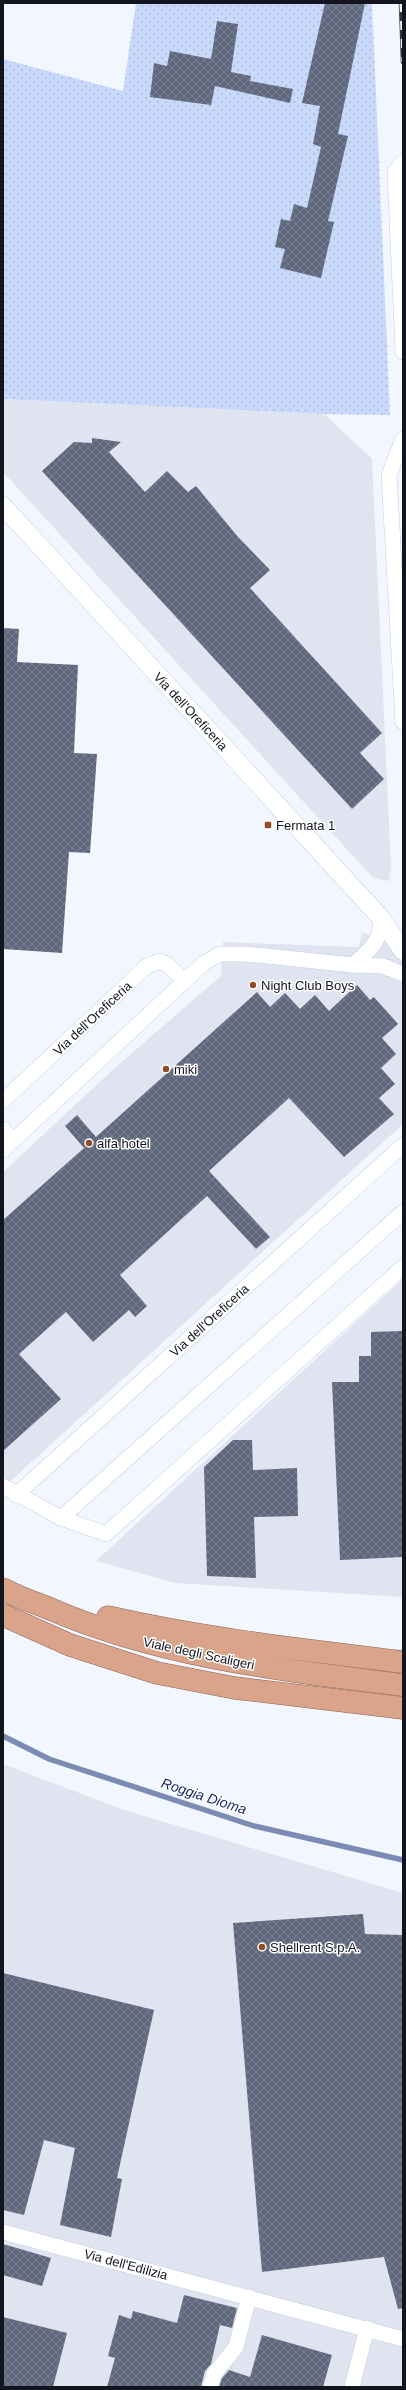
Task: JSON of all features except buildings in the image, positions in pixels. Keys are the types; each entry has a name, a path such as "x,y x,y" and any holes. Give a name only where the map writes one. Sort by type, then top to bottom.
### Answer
{"highway":[{"path":"3,1581 88,1613 160,1629 403,1662"},
{"name":"Viale degli Scaligeri","path":"3,1589 78,1622 154,1645 237,1664 403,1685"},
{"name":"Viale degli Scaligeri","path":"3,1615 70,1645 157,1674 235,1688 403,1708"}],"street":[{"path":"403,162 395,172 403,352"},
{"path":"403,439 389,474 403,722"},
{"name":"Via dell'Oreficeria","path":"3,506 380,916 403,946"},
{"path":"353,965 377,940 381,930 380,916"},
{"path":"3,1129 8,1146 204,963 220,954 246,954 353,965 384,966 403,974"},
{"name":"Via dell'Oreficeria","path":"3,1101 147,966 160,961 168,965 185,981"},
{"name":"Via dell'Oreficeria","path":"16,1495 403,1145"},
{"path":"61,1518 403,1212"},
{"path":"3,1486 16,1495 61,1518 106,1534 403,1267"},
{"name":"Via dell'Edilizia","path":"3,2232 367,2328 403,2339"},
{"path":"210,2387 214,2374 236,2347 249,2297"},
{"path":"352,2387 367,2328"}],"shaded area":[{"path":"136,3 372,3 390,415 324,414 3,399 3,59 123,91"},
{"path":"3,399 324,414 372,459 391,867 389,881 373,878 3,472"},
{"path":"362,933 403,943 403,1124 3,1488 3,1172 118,1065 221,976 223,942 359,947"},
{"path":"403,1279 403,1597 176,1583 96,1561"},
{"path":"3,1764 124,1810 403,1893 403,2387 3,2387"}],"waterway":[{"name":"Roggia Dioma","path":"3,1736 49,1759 254,1826 403,1860"}],"railway":[{"path":"401,3 403,62"}],"place":[{"name":"Fermata 1","path":"268,825"},
{"name":"Night Club Boys","path":"253,985"},
{"name":"miki","path":"166,1069"},
{"name":"alfa hotel","path":"89,1143"},
{"name":"Shellrent S.p.A.","path":"262,1947"}]}
